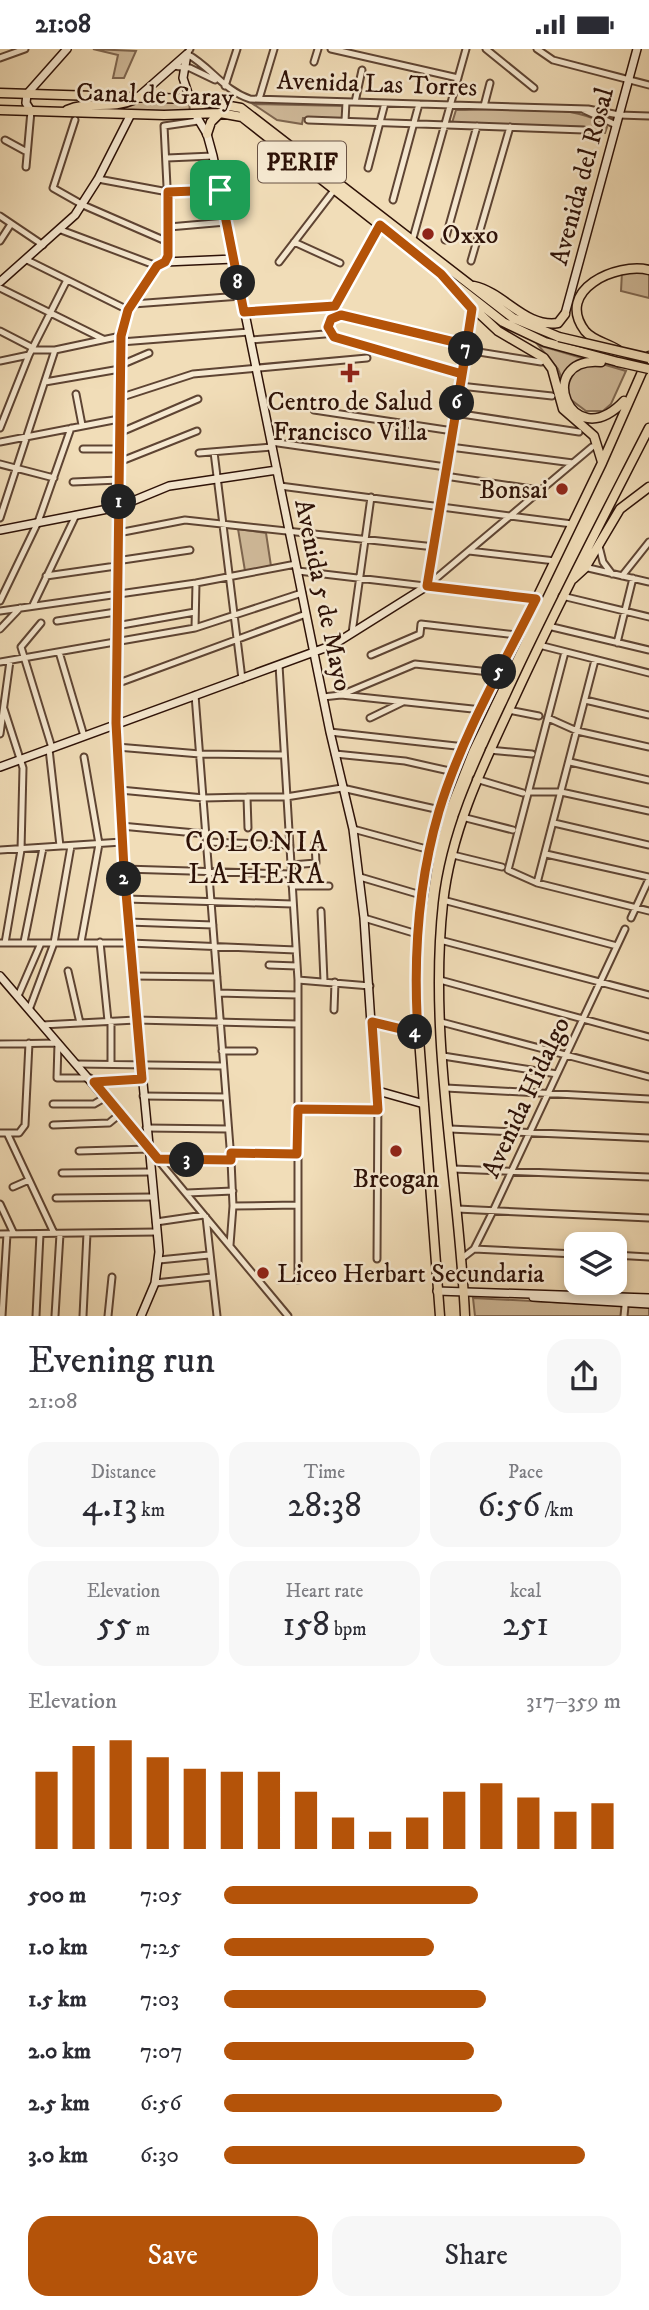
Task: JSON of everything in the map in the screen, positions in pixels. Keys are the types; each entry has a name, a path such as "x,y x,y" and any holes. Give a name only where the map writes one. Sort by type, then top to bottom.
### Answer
{"main road":[{"name":"Canal de Garay","path":"0,93 190,99 230,104 251,113 513,318 559,341 649,357"},
{"path":"65,112 89,105 119,105 136,98"},
{"name":"Canal de Garay","path":"0,110 196,118 220,113 250,122 510,326 618,362 649,369"},
{"path":"207,134 211,122 220,113"},
{"path":"619,351 584,329 579,316 580,297 587,285 596,278 628,267 649,269"},
{"path":"441,274 472,309 498,331 539,353 549,363 563,409 594,436 602,463"},
{"path":"472,286 495,293 518,311 541,323 558,323 565,314"},
{"path":"440,1316 418,1033 417,934 430,850 440,810 465,747 602,463 629,395 649,357"},
{"path":"618,362 586,361 572,369 564,385 567,403 579,415 597,419 612,412 629,395"},
{"path":"581,566 649,428"},
{"path":"467,1316 441,1022 440,940 443,900 462,817 489,750 562,596 570,580 599,543 620,509 649,487"}],"street":[{"path":"0,58 25,49"},
{"path":"26,167 31,111 26,103 27,94 67,49"},
{"path":"179,49 189,51"},
{"path":"225,86 237,49"},
{"path":"259,99 274,49"},
{"path":"314,62 318,49"},
{"path":"331,49 458,78"},
{"path":"413,238 466,49"},
{"path":"486,49 534,88"},
{"path":"537,49 553,59 649,85"},
{"name":"Avenida del Rosal","path":"565,314 637,49"},
{"path":"136,98 189,51"},
{"path":"189,51 184,66 184,82 190,99"},
{"name":"Avenida Las Torres","path":"189,51 225,86 241,96 259,99 582,109 619,115 649,116"},
{"path":"173,66 184,66 218,81"},
{"path":"355,102 362,70"},
{"path":"484,106 490,83"},
{"path":"345,121 346,102"},
{"path":"368,168 386,103"},
{"path":"393,200 419,104"},
{"name":"Avenida Las Torres","path":"582,109 616,125"},
{"path":"0,282 61,230 83,205 131,114"},
{"path":"141,1316 155,1283 159,1260 135,1020 116,723 121,339 130,307 161,264 168,242 166,124 196,118"},
{"name":"Avenida 5 de Mayo","path":"196,118 207,134 214,156 313,653 353,829 364,918 375,1084 378,1091"},
{"path":"75,120 53,188 83,205 168,242"},
{"path":"308,120 584,130"},
{"path":"445,240 477,126"},
{"path":"471,261 510,127"},
{"path":"5,140 27,152"},
{"path":"167,158 214,156"},
{"path":"98,180 168,192 220,190"},
{"path":"279,263 335,189"},
{"path":"0,216 43,245"},
{"path":"169,227 226,222"},
{"path":"0,241 11,224"},
{"path":"244,312 335,306 380,225"},
{"path":"61,230 161,264 234,259"},
{"path":"294,242 340,263"},
{"path":"27,260 130,307 241,296"},
{"path":"0,428 32,351 67,280"},
{"path":"0,288 103,339"},
{"path":"427,586 472,309"},
{"path":"462,374 334,337 328,327 331,319 341,315 466,347 541,362"},
{"path":"0,331 32,351"},
{"path":"0,368 2,361 32,351 55,350 103,339 325,334"},
{"path":"0,518 55,350"},
{"path":"45,382 121,367 149,353"},
{"path":"119,398 183,376 367,358"},
{"path":"460,386 552,396"},
{"path":"76,394 82,425"},
{"path":"119,433 198,399"},
{"path":"314,410 453,431"},
{"path":"455,413 579,432"},
{"path":"0,442 119,419"},
{"path":"0,601 38,522 71,428"},
{"path":"119,462 197,431"},
{"path":"199,453 272,445 446,467"},
{"path":"450,447 573,463"},
{"path":"0,767 313,653 352,634 427,586 592,447"},
{"path":"83,449 119,449"},
{"path":"214,452 242,679"},
{"path":"0,464 54,478"},
{"path":"0,530 118,507 169,486 277,470"},
{"path":"445,476 539,490"},
{"path":"74,482 119,480"},
{"path":"280,487 572,524"},
{"path":"352,634 371,498"},
{"path":"33,605 76,515"},
{"path":"118,533 186,520 435,547"},
{"path":"622,576 649,542"},
{"path":"599,543 603,562 612,574"},
{"path":"46,576 190,550"},
{"path":"469,551 555,561"},
{"path":"581,566 649,582"},
{"path":"0,611 116,596 297,567 360,578 536,599"},
{"path":"617,643 633,578"},
{"path":"195,628 196,583"},
{"path":"0,662 195,628 302,593"},
{"path":"562,596 649,617"},
{"path":"0,629 20,608"},
{"path":"57,621 116,612"},
{"path":"116,626 195,612"},
{"path":"116,684 306,614"},
{"path":"41,623 21,643 23,659 50,748 60,846"},
{"path":"371,655 420,634 421,624 517,635"},
{"path":"548,626 649,650"},
{"path":"538,645 649,673"},
{"path":"59,652 84,736"},
{"path":"505,867 565,652"},
{"path":"537,883 595,660"},
{"path":"0,734 10,661"},
{"path":"341,695 415,664 499,673"},
{"path":"279,665 298,980 298,1280"},
{"path":"195,695 231,1153 233,1206 230,1245"},
{"path":"323,697 341,695 482,710"},
{"path":"585,700 649,715"},
{"path":"370,718 403,702"},
{"path":"4,709 20,760 21,850 2,943 100,942 296,950"},
{"path":"508,710 540,716"},
{"path":"548,718 577,731 649,747"},
{"path":"330,732 465,747"},
{"path":"117,747 200,754 284,755"},
{"path":"489,750 532,754"},
{"path":"335,754 405,761 454,772"},
{"path":"81,942 99,844 84,757"},
{"path":"570,762 649,781"},
{"path":"477,779 526,792 561,792 649,811"},
{"path":"120,790 204,797 286,797 342,787 440,810"},
{"path":"247,797 248,828"},
{"path":"462,817 513,830"},
{"path":"554,824 649,845"},
{"path":"121,826 206,834"},
{"path":"353,829 430,850"},
{"path":"0,850 122,842"},
{"path":"207,842 290,845"},
{"path":"290,865 316,863 315,843"},
{"path":"30,1010 54,943 71,846"},
{"path":"24,942 43,848"},
{"path":"546,854 649,878 631,918"},
{"path":"453,855 505,867 512,874 537,883 649,911"},
{"path":"124,869 291,874"},
{"path":"360,877 421,895"},
{"path":"292,886 329,886"},
{"path":"126,899 292,904"},
{"path":"443,900 617,946"},
{"path":"321,911 324,981"},
{"path":"364,918 417,934"},
{"path":"128,922 213,925"},
{"name":"Avenida Hidalgo","path":"461,1259 474,1249 493,1211 625,929"},
{"path":"440,940 649,995"},
{"path":"100,942 111,1063"},
{"path":"18,996 41,943"},
{"path":"269,965 297,966"},
{"path":"68,971 80,1023"},
{"path":"0,976 121,1114 285,1314"},
{"path":"132,976 217,977"},
{"path":"298,980 370,986"},
{"path":"440,980 649,1037"},
{"path":"334,1010 335,982"},
{"path":"218,993 298,995"},
{"path":"42,1025 135,1020 298,1024"},
{"path":"372,1022 418,1033"},
{"path":"441,1022 649,1077"},
{"path":"0,1133 19,1133 26,1125 29,1043"},
{"path":"0,1044 58,1043"},
{"path":"58,1043 57,1079 142,1079"},
{"path":"222,1051 254,1052"},
{"path":"443,1056 557,1074"},
{"path":"77,1064 223,1066"},
{"path":"446,1089 649,1100"},
{"path":"377,1259 378,1091 424,1104"},
{"path":"143,1096 226,1097"},
{"path":"53,1104 93,1104 106,1097"},
{"path":"298,1109 378,1110"},
{"path":"53,1125 109,1123 121,1114"},
{"path":"146,1128 228,1129"},
{"path":"450,1129 649,1138"},
{"path":"8,1135 57,1233 55,1316"},
{"path":"79,1151 149,1149"},
{"path":"231,1153 297,1154"},
{"path":"158,1159 231,1160"},
{"path":"453,1169 649,1177"},
{"path":"62,1173 151,1173"},
{"path":"13,1187 29,1180"},
{"path":"187,1193 233,1191"},
{"path":"56,1198 153,1197"},
{"path":"0,1204 14,1234"},
{"path":"233,1206 297,1205"},
{"path":"457,1209 649,1218"},
{"path":"156,1222 205,1216"},
{"path":"205,1216 217,1315 207,1316"},
{"path":"2,1316 3,1234 157,1231"},
{"path":"36,1316 40,1234"},
{"path":"83,1316 87,1234"},
{"path":"474,1249 564,1253"},
{"path":"159,1260 209,1255"},
{"path":"627,1256 649,1257"},
{"path":"108,1316 112,1277"},
{"path":"155,1283 212,1277"},
{"path":"437,1291 649,1298"},
{"path":"463,1291 649,1304"},
{"path":"624,1316 625,1306"}],"shaded area":[{"path":"93,49 136,51 124,78 113,78 118,55"},
{"path":"189,99 190,113 131,115 86,108 87,101"},
{"path":"253,104 345,106 343,118 303,118 302,124 277,120"},
{"path":"456,110 557,110 577,113 607,127 605,133 584,133 584,127 452,123"},
{"path":"622,272 649,272 649,298 621,291"},
{"path":"538,345 626,371 611,404 603,411 586,411 570,399 558,369"},
{"path":"238,529 266,533 271,566 245,571"},
{"path":"473,1298 649,1307 649,1316 475,1316"}],"place":[{"name":"Oxxo","path":"428,234"},
{"name":"Centro de Salud Francisco Villa","path":"350,373"},
{"name":"Bonsai","path":"562,489"},
{"name":"Breogan","path":"396,1151"},
{"name":"Liceo Herbart Secundaria","path":"263,1273"}],"district":[{"name":"COLONIA LA HERA","path":"257,857"}],"route":[{"path":"220,190 168,192 168,256 165,262 157,266 128,310 121,336 116,723 135,1020 142,1079 94,1082 158,1159 231,1160 231,1153 297,1154 298,1109 378,1110 372,1022 418,1033 417,934 421,895 440,810 473,729 536,599 427,586 467,345 341,315 331,319 328,327 334,337 462,374 467,345 472,309 441,274 380,225 335,306 244,312 220,190"}]}
